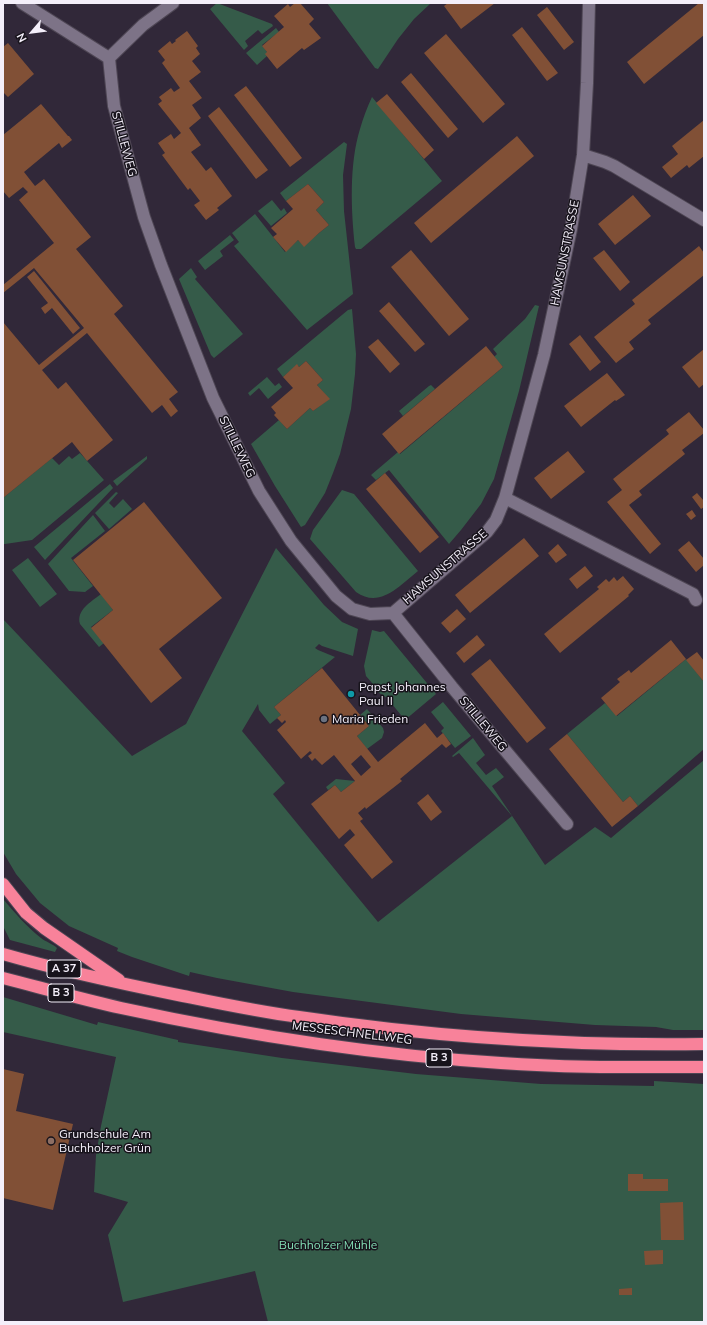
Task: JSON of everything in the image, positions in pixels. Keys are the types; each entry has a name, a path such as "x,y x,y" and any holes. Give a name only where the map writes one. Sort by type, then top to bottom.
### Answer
{"highway":[{"path":"3,884 26,913 44,928 125,984"},
{"name":"A 37","path":"3,954 125,984"},
{"name":"MESSESCHNELLWEG","path":"3,978 119,1007 213,1026 372,1051 501,1063 561,1066 704,1067"},
{"name":"MESSESCHNELLWEG","path":"125,984 298,1017 441,1034 503,1039 667,1045 704,1044"}],"street":[{"path":"22,3 109,58 143,25 173,3"},
{"name":"HAMSUNSTRASSE","path":"393,613 487,532 496,520 505,498 544,355 571,229 583,155 589,3"},
{"name":"STILLEWEG","path":"109,58 114,106 146,224 213,398 259,491 291,541 336,596 352,609 370,614 393,613 452,687 567,824"},
{"path":"583,155 614,166 704,220"},
{"path":"505,498 693,594 696,600"}],"green space":[{"path":"217,3 272,24 273,26 262,34 258,30 245,41 248,46 244,50 210,9"},
{"path":"327,3 431,3 414,19 398,39 378,69 375,68"},
{"path":"276,28 279,32 262,45 267,52 267,56 257,65 246,53"},
{"path":"372,97 442,181 361,249 356,249 352,203 354,157 361,125"},
{"path":"344,142 347,144 343,175 344,211 353,294 307,330 234,246 239,242 232,233 255,214 285,252 298,240 304,246 329,225 316,210 324,202 308,184 286,201 280,193"},
{"path":"272,200 281,211 284,208 287,213 271,226 258,211"},
{"path":"230,235 234,240 220,251 223,256 205,270 198,261"},
{"path":"191,268 197,277 195,279 243,334 214,358 211,355 179,279"},
{"path":"535,305 539,306 519,391 494,479 481,504 449,544 389,470 376,480 371,475 398,452 400,454 503,367 494,357 497,354 493,349 525,319"},
{"path":"352,309 356,354 351,409 340,454 325,493 305,525 301,527 251,444 279,420 287,429 310,408 313,411 329,399 317,385 323,380 306,361 299,367 297,365 283,377 277,369 348,310"},
{"path":"267,377 275,386 279,383 282,387 268,399 259,388 250,396 248,393"},
{"path":"431,385 435,389 403,416 399,411"},
{"path":"80,453 104,480 32,540 3,544 3,498 52,458 59,465 69,456 72,459"},
{"path":"147,456 147,459 117,486 113,481"},
{"path":"110,484 113,488 45,560 34,547"},
{"path":"342,490 354,494 418,571 389,594 373,598 365,597 356,592 310,539 313,530"},
{"path":"116,492 118,493 109,503 114,508 123,499 132,509 109,529 95,513"},
{"path":"93,515 105,531 71,558 93,586 85,592 69,591 48,564"},
{"path":"276,548 324,605 342,622 358,629 353,656 319,644 315,648 335,657 274,707 281,715 270,724 259,710 258,704 242,731 285,783 273,794 378,922 512,816 459,753 453,757 452,756 473,738 485,755 476,763 486,775 496,768 504,777 492,786 545,865 595,827 611,838 704,760 704,1030 673,1030 656,1027 595,1025 461,1014 293,992 190,972 189,976 117,951 118,948 69,926 40,903 16,874 3,852 3,619 132,756 186,724"},
{"path":"28,558 57,594 40,607 12,570"},
{"path":"101,594 113,610 91,627 104,643 99,647 80,624 79,619 82,610"},
{"path":"372,630 380,632 384,631 436,694 405,720 387,698 373,689 372,683 366,676 364,666"},
{"path":"686,659 704,682 704,749 638,806 630,796 623,802 567,734 605,703 617,716"},
{"path":"443,702 471,736 455,748 441,731 444,728 431,712"},
{"path":"367,709 383,728 384,732 382,738 367,749 357,736 369,726 360,715"},
{"path":"336,779 355,781 341,792 335,785 328,790 326,787"},
{"path":"3,899 31,929 57,948 55,952 10,940 3,926"},
{"name":"Buchholzer Mühle","path":"3,997 97,1025 98,1022 178,1040 178,1042 282,1058 416,1074 541,1084 654,1086 654,1081 704,1084 704,1322 268,1322 255,1271 123,1302 108,1235 128,1202 94,1192 96,1155 116,1057 3,1032"}],"building":[{"path":"295,3 300,3 314,19 309,24 321,38 304,50 302,48 277,69 265,54 267,52 262,46 284,27 274,16 288,4 290,7"},
{"path":"448,3 495,3 461,29 444,6"},
{"path":"699,3 704,3 704,35 644,84 627,62"},
{"path":"547,7 574,42 564,50 537,15"},
{"path":"522,27 558,73 547,81 512,35"},
{"path":"187,31 198,46 196,48 200,54 192,61 201,72 189,81 202,98 192,105 201,118 189,128 201,145 191,152 206,171 211,167 232,196 217,208 219,210 206,220 194,205 200,201 190,188 188,190 162,155 165,153 158,143 171,134 174,139 181,133 158,104 162,101 159,97 171,88 174,92 180,88 162,63 165,60 158,51 170,41 172,44"},
{"path":"446,34 505,104 483,123 424,53"},
{"path":"8,43 34,74 8,97 3,92 3,47"},
{"path":"411,73 458,129 448,138 401,82"},
{"path":"246,86 302,158 290,167 234,95"},
{"path":"387,94 434,150 424,159 376,103"},
{"path":"41,104 72,140 62,148 59,143 24,172 35,186 44,179 91,237 76,249 123,306 114,314 178,392 169,399 178,411 171,417 162,405 152,413 87,333 42,370 58,389 66,382 113,440 87,461 72,442 3,498 3,322 39,365 84,328 34,268 3,293 3,285 54,243 19,200 28,192 23,187 9,198 3,191 3,135"},
{"path":"219,107 268,170 256,179 208,116"},
{"path":"704,120 704,156 689,168 687,165 671,178 662,167 678,154 672,146"},
{"path":"517,136 534,156 431,243 414,223"},
{"path":"308,184 324,202 316,210 329,225 304,247 298,240 286,252 273,237 277,234 271,228 293,209 286,201"},
{"path":"633,195 651,216 615,245 598,224"},
{"path":"699,246 704,253 704,275 648,320 651,324 629,342 634,349 616,363 594,337 635,304 632,300"},
{"path":"411,250 469,319 449,336 391,267"},
{"path":"604,250 630,282 620,291 593,258"},
{"path":"34,271 80,328 73,334 52,308 45,314 41,308 48,303 27,277"},
{"path":"389,302 425,344 415,352 379,311"},
{"path":"580,335 601,362 590,371 569,344"},
{"path":"378,339 400,364 390,373 368,347"},
{"path":"486,346 503,367 399,454 382,434"},
{"path":"704,349 704,384 699,388 682,367"},
{"path":"306,361 323,380 317,385 330,399 313,411 310,408 287,429 274,415 276,413 271,407 293,388 283,377 297,364 299,367"},
{"path":"607,373 625,395 616,401 615,400 581,427 564,406"},
{"path":"689,412 704,430 704,433 682,450 685,454 639,491 642,495 629,505 661,544 650,554 607,502 622,490 613,479 669,434 666,430"},
{"path":"568,451 585,472 551,499 534,478"},
{"path":"385,473 439,537 420,553 366,489"},
{"path":"697,493 704,501 704,507 701,509 692,497"},
{"path":"144,502 222,598 159,649 182,678 151,703 91,628 113,610 73,560"},
{"path":"692,510 696,516 691,520 686,514"},
{"path":"524,538 539,556 470,613 455,595"},
{"path":"689,541 704,559 704,565 696,572 678,550"},
{"path":"558,544 567,555 556,563 548,553"},
{"path":"585,566 593,576 577,589 569,579"},
{"path":"623,576 634,589 628,595 629,596 560,653 544,634 599,589 597,587 606,579 609,582 614,577 617,581"},
{"path":"457,609 466,619 450,633 441,623"},
{"path":"477,635 485,645 464,663 456,653"},
{"path":"671,640 686,659 616,716 601,698 620,682 617,679 629,670 631,673"},
{"path":"697,652 704,661 704,682 686,660"},
{"path":"490,659 546,728 527,743 471,674"},
{"path":"322,668 369,726 357,736 378,762 425,723 437,738 443,733 451,744 446,748 442,744 400,779 402,781 366,809 365,807 358,813 363,819 360,821 393,862 372,879 344,845 355,835 350,829 339,839 311,804 335,785 341,792 355,781 334,755 322,765 315,758 312,761 308,756 312,753 310,751 301,759 277,730 286,722 285,720 282,723 277,718 281,715 274,707","holes":["361,755 371,767 361,776 351,764"]},
{"path":"567,734 623,802 630,796 638,806 612,827 549,749"},
{"path":"428,794 442,812 431,821 417,803"},
{"path":"3,1069 24,1074 16,1111 73,1124 53,1210 3,1198"},
{"path":"628,1174 643,1174 643,1179 668,1179 668,1191 628,1191"},
{"path":"683,1202 684,1240 661,1240 660,1203"},
{"path":"663,1250 663,1264 645,1265 644,1251"},
{"path":"632,1288 632,1295 619,1295 619,1289"}],"place":[{"name":"Papst Johannes Paul II","path":"351,694"},
{"name":"Maria Frieden","path":"324,719"},
{"name":"Grundschule Am Buchholzer Grün","path":"51,1141"}]}
